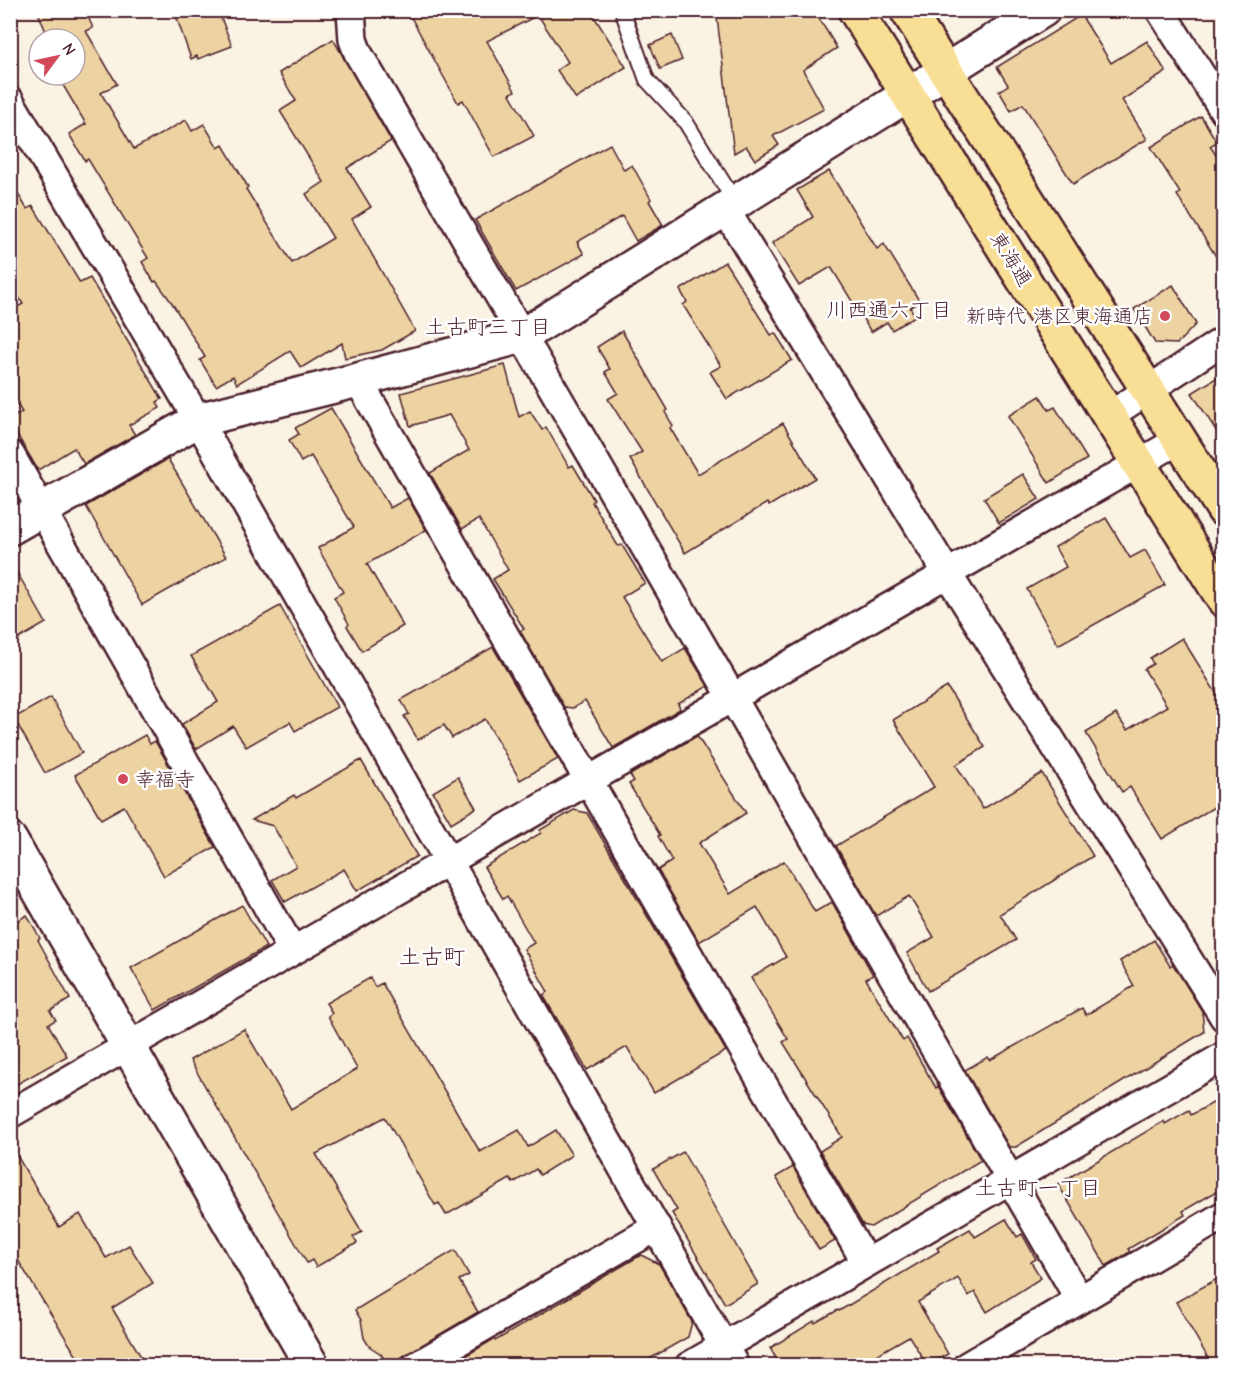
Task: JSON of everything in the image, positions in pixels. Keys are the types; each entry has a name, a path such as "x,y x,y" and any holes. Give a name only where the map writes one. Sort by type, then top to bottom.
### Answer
{"main road":[{"name":"東海通","path":"855,10 1224,600"},
{"path":"907,10 1224,510"}],"street":[{"path":"351,10 352,40 358,53 1080,1299"},
{"path":"10,528 198,420 522,336 1043,10"},
{"path":"1160,10 1224,111"},
{"path":"10,101 198,420 729,1356"},
{"path":"730,206 947,573 1224,1017"},
{"path":"1109,416 1224,340"},
{"path":"358,380 866,1263"},
{"path":"10,1114 1179,440"},
{"path":"10,454 292,950"},
{"path":"10,840 312,1365"},
{"path":"689,1365 729,1356 866,1263 1224,1056"},
{"path":"967,1365 1224,1215"},
{"path":"416,1365 657,1227"}],"lane":[{"path":"622,10 647,80 686,121 730,206"}],"building":[{"path":"37,10 85,10 93,28 87,31 87,27 44,27"},
{"path":"174,10 218,10 232,46 198,59 197,56 191,59"},
{"path":"407,10 590,10 626,67 576,99 557,70 568,62 538,15 487,41 515,91 510,94 534,136 494,157 463,100 458,103"},
{"path":"716,10 814,10 837,48 803,70 824,109 773,136 779,145 755,160 746,146 734,153"},
{"path":"1081,15 1111,63 1147,41 1166,72 1122,100 1147,139 1073,184 1023,104 1011,111 999,91 1008,85 997,67"},
{"path":"87,33 117,84 101,93 134,149 186,120 192,131 204,124 218,148 223,145 248,187 246,189 292,263 333,238 306,194 324,182 280,111 296,101 279,73 333,39 391,141 347,168 371,207 352,219 415,331 382,350 345,358 342,343 301,368 290,351 237,384 233,376 216,386 200,360 205,357 172,303 156,281 154,282 142,262 148,258 88,159 85,161 69,134 86,124 64,87 87,87"},
{"path":"672,35 682,60 660,69 650,45"},
{"path":"1201,116 1217,142 1210,146 1224,167 1224,269 1177,195 1180,193 1151,147"},
{"path":"610,144 624,170 632,165 663,225 636,241 622,216 577,242 584,254 516,291 475,220"},
{"path":"829,171 877,249 884,244 920,302 910,307 915,316 892,330 887,322 871,332 831,267 799,286 772,243 813,217 797,190"},
{"path":"10,181 27,209 33,206 80,283 90,278 162,399 157,402 160,408 129,425 135,435 84,464 74,448 38,470 10,423 10,419 22,412 10,394 10,311 23,304 10,283"},
{"path":"725,262 771,335 775,333 792,360 727,399 710,372 721,366 683,305 687,302 680,290"},
{"name":"新時代 港区東海通店","path":"1173,285 1196,324 1177,344 1155,343 1134,309"},
{"path":"622,331 668,410 665,412 673,426 670,428 698,474 783,423 815,478 769,506 767,503 685,553 630,459 642,452 608,399 618,393 605,372 610,369 597,347"},
{"path":"505,365 519,417 530,411 542,430 546,427 569,467 573,465 618,546 622,545 645,583 622,597 662,662 685,648 708,686 678,704 680,709 613,748 585,701 573,708 564,707 520,631 524,629 493,579 508,570 479,519 462,529 430,473 469,450 449,415 410,426 401,393"},
{"path":"1224,373 1224,443 1192,393"},
{"path":"1040,396 1049,410 1055,407 1087,459 1049,483 1008,416"},
{"path":"331,408 390,508 408,498 426,530 367,564 403,626 362,651 347,626 349,624 334,597 343,592 318,548 354,527 311,456 301,462 289,440 299,434 295,428"},
{"path":"168,459 226,557 142,605 86,506"},
{"path":"1023,474 1039,499 999,523 984,498"},
{"path":"1106,518 1130,558 1145,550 1165,585 1058,645 1027,589 1066,567 1055,547"},
{"path":"10,560 46,623 10,644"},
{"path":"280,606 337,707 295,731 290,722 246,747 233,726 196,749 182,724 218,702 191,656"},
{"path":"1182,638 1224,706 1224,801 1162,839 1130,787 1122,792 1086,733 1116,714 1127,730 1167,706 1144,669 1153,664 1150,658"},
{"path":"493,647 558,759 520,780 485,719 452,738 444,725 418,740 404,716 409,714 401,700"},
{"path":"947,687 985,747 956,765 983,809 1042,773 1093,856 1000,914 1016,940 928,991 907,953 934,937 909,896 876,916 836,846 934,787 893,720"},
{"path":"51,697 82,753 45,773 14,718"},
{"path":"145,735 150,744 155,741 215,847 164,876 124,806 101,819 75,775"},
{"path":"697,736 746,813 699,843 730,894 784,861 815,912 832,902 873,975 866,979 903,1041 907,1038 936,1088 938,1086 981,1160 871,1227 863,1225 820,1151 842,1137 783,1042 788,1039 751,978 786,957 757,907 699,942 658,870 672,861 658,836 660,835 629,784 634,781 630,775"},
{"path":"361,760 417,856 357,891 344,869 285,902 272,880 296,866 273,826 252,820 294,795 296,798"},
{"path":"458,777 476,808 451,823 433,792"},
{"path":"574,810 587,813 726,1051 654,1093 627,1047 587,1070 543,995 548,992 524,949 534,943 507,896 503,899 484,867"},
{"path":"242,905 266,947 155,1010 131,968"},
{"path":"27,915 70,999 50,1011 56,1020 48,1024 67,1056 10,1088 10,925"},
{"path":"1154,940 1170,966 1173,964 1202,1011 1204,1032 1016,1147 1009,1147 965,1070 988,1057 990,1060 1082,1008 1086,1015 1134,986 1120,961"},
{"path":"370,978 375,987 382,983 480,1152 519,1130 528,1147 556,1130 572,1155 540,1175 536,1169 513,1183 510,1179 446,1215 439,1203 435,1205 385,1117 316,1154 362,1232 353,1237 357,1243 316,1267 312,1260 307,1263 190,1060 244,1029 291,1109 357,1069 328,1016 332,1013 326,1003"},
{"path":"1224,1097 1224,1167 1219,1170 1224,1178 1224,1187 1183,1211 1185,1215 1128,1249 1130,1252 1106,1266 1058,1184 1164,1121 1165,1124 1189,1110 1191,1115"},
{"path":"10,1144 59,1227 80,1214 106,1258 129,1245 153,1283 112,1308 146,1365 82,1365 10,1247"},
{"path":"683,1152 758,1284 725,1304 672,1213 677,1210 653,1169"},
{"path":"793,1167 835,1241 819,1250 776,1177"},
{"path":"1006,1219 1017,1237 1022,1234 1036,1259 1031,1262 1041,1278 987,1312 975,1292 968,1296 958,1278 918,1302 948,1354 927,1365 909,1336 859,1365 780,1365 770,1348 814,1321 815,1323 839,1311 939,1251 937,1248 970,1229 975,1237"},
{"path":"455,1250 469,1275 459,1280 478,1312 388,1365 381,1354 369,1346 364,1338 361,1320 355,1310"},
{"path":"641,1255 659,1264 692,1322 688,1337 639,1365 452,1365 494,1339 495,1341"},
{"path":"1224,1275 1224,1365 1212,1365 1176,1302"}],"place":[{"name":"新時代 港区東海通店","path":"1165,316"},
{"name":"幸福寺","path":"123,779"}],"district":[{"name":"川西通六丁目","path":"889,310"},
{"name":"土古町三丁目","path":"488,327"},
{"name":"土古町","path":"432,957"},
{"name":"土古町一丁目","path":"1038,1188"}]}
